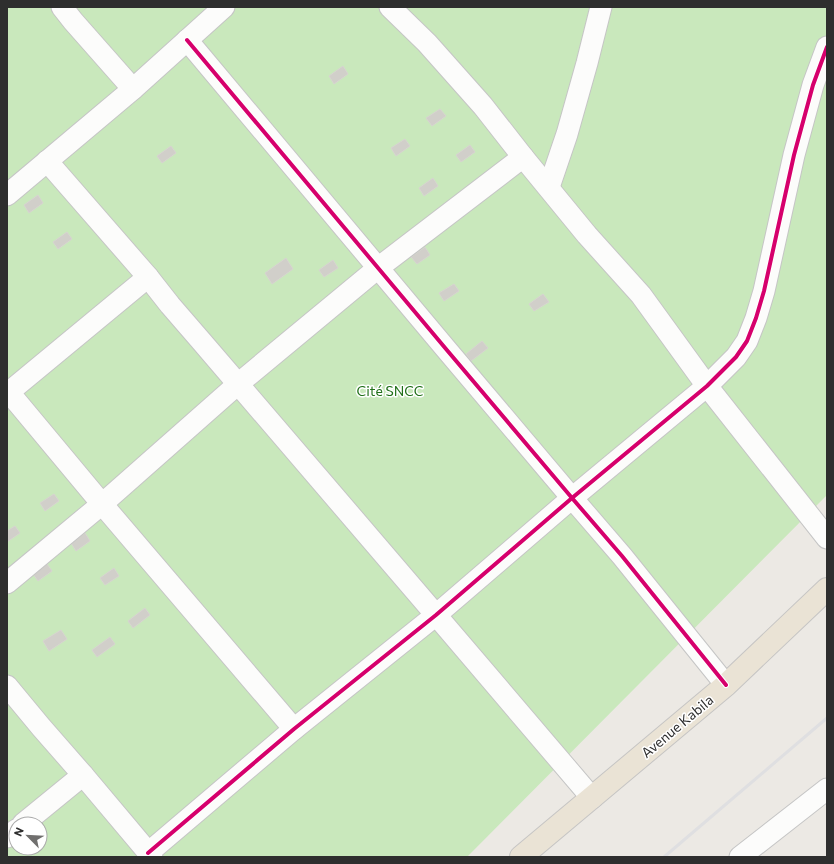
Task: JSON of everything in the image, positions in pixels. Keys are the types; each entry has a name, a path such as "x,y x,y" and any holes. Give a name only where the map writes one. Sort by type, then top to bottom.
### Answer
{"highway":[{"name":"Avenue Kabila","path":"521,857 726,685 827,589"}],"street":[{"path":"62,7 133,89"},
{"path":"7,195 133,89 224,7"},
{"path":"549,187 567,134 601,7"},
{"path":"395,9 483,106 587,235 641,295 707,386 827,538"},
{"path":"187,40 622,556 726,685"},
{"path":"7,686 150,855 294,729 436,615 572,498 707,386 736,358 747,341 764,291 794,154 813,85 827,47"},
{"path":"7,583 102,504 238,384 378,268 523,157"},
{"path":"47,161 148,277 174,310 592,798"},
{"path":"148,277 8,391 102,504 294,729"},
{"path":"33,816 83,775"},
{"path":"740,857 827,789"}],"green space":[{"name":"Cité SNCC","path":"7,7 827,7 827,495 467,857 7,857"}],"building":[{"path":"343,66 348,74 334,84 329,76"},
{"path":"440,109 446,116 432,126 426,118"},
{"path":"405,139 410,146 396,156 391,148"},
{"path":"470,145 475,152 461,162 456,155"},
{"path":"171,146 176,153 162,163 157,156"},
{"path":"433,178 438,186 424,196 419,188"},
{"path":"38,195 43,203 29,213 24,205"},
{"path":"67,232 72,239 58,249 53,242"},
{"path":"425,247 430,255 417,264 411,257"},
{"path":"286,258 293,269 272,284 265,273"},
{"path":"333,260 338,268 324,277 319,270"},
{"path":"454,284 459,291 444,301 439,293"},
{"path":"543,294 549,302 534,311 529,304"},
{"path":"482,341 488,348 471,361 466,354"},
{"path":"54,494 59,501 45,511 40,503"},
{"path":"15,526 20,533 7,542 7,531"},
{"path":"85,533 90,541 76,551 71,543"},
{"path":"47,564 52,571 38,581 33,574"},
{"path":"114,568 119,576 105,585 100,578"},
{"path":"145,608 150,615 133,628 128,621"},
{"path":"61,630 67,639 49,651 43,641"},
{"path":"110,637 115,644 97,657 92,650"}],"railway":[{"path":"664,857 827,718"}],"cycle path":[{"path":"187,40 622,556 726,685"},
{"path":"148,853 294,729 436,615 572,498 707,386 736,357 747,341 764,291 794,155 813,85 827,47"}]}
